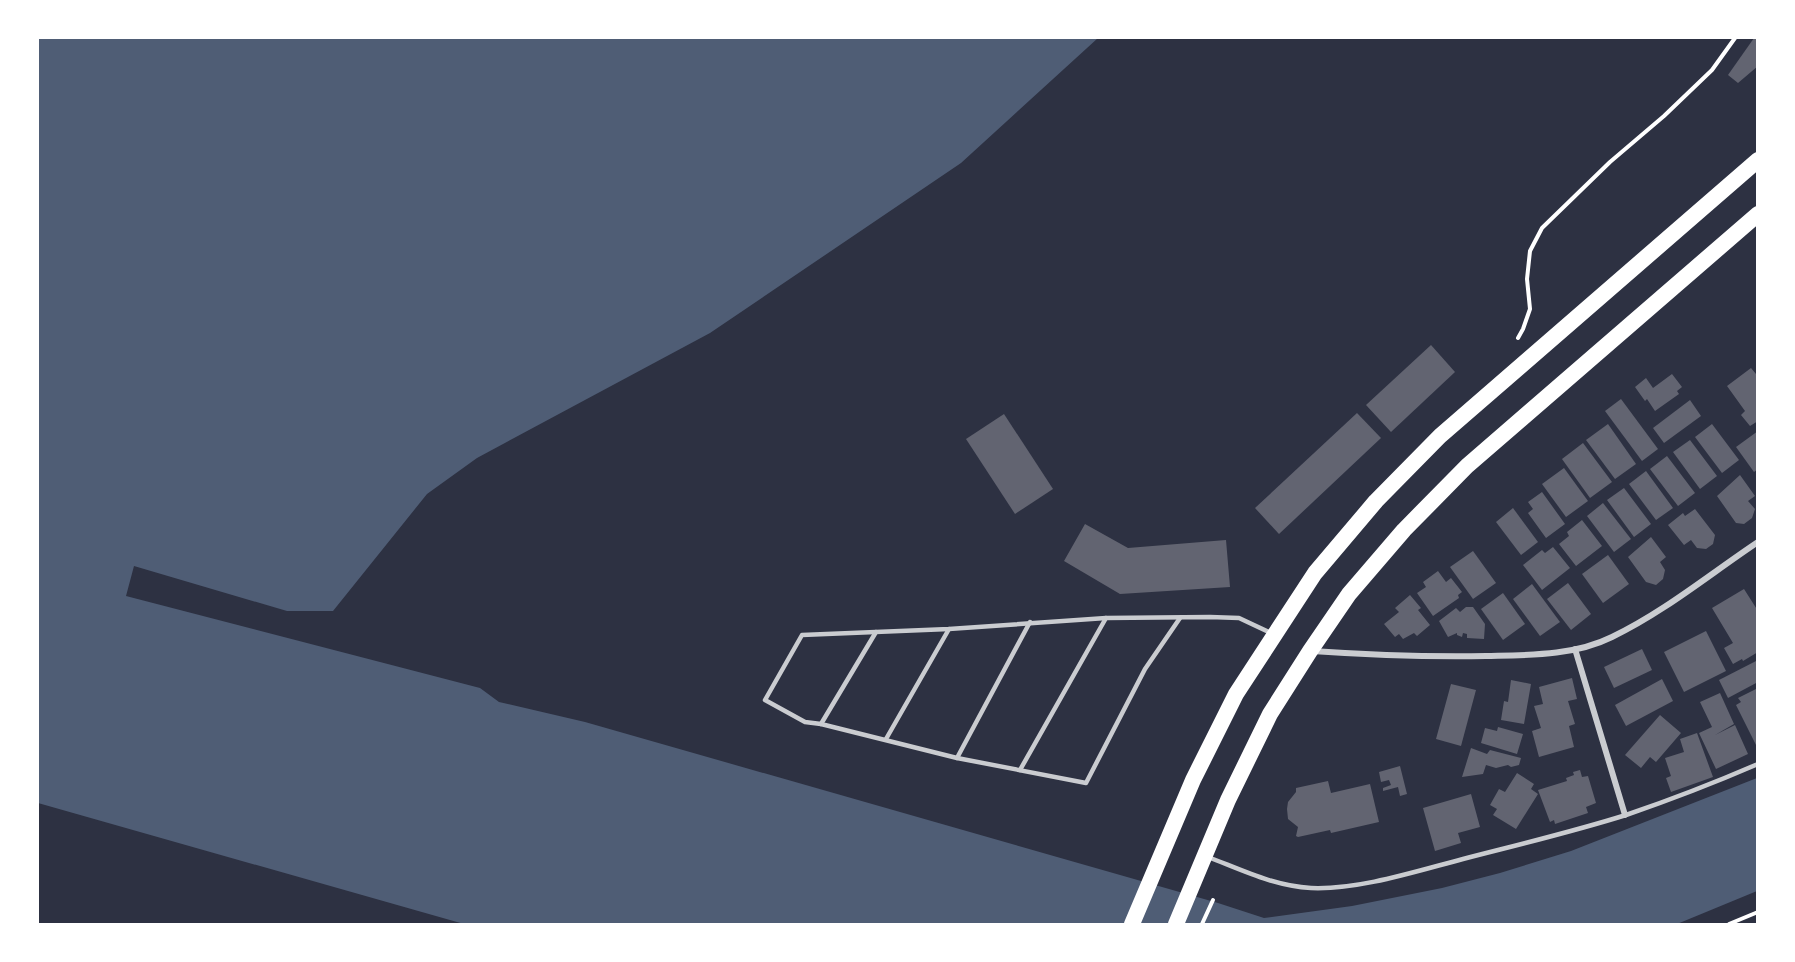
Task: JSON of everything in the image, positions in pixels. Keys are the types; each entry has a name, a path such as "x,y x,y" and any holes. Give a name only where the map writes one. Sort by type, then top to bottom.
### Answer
{"highway":[{"path":"1132,924 1192,780 1236,694 1330,555 1376,501 1440,436 1758,160"},
{"path":"1176,924 1228,800 1270,714 1349,594 1390,546 1467,466 1758,214"}],"street":[{"path":"1310,651 1425,657 1537,655 1575,649 1610,638 1652,615 1758,542"},
{"path":"1575,649 1625,815"}],"lane":[{"path":"1180,618 1144,669 1086,783 957,758 886,739 805,722 765,700 802,635 1106,618 1180,618 1239,618 1275,634"},
{"path":"1020,770 1106,618"},
{"path":"957,758 1030,622"},
{"path":"886,739 949,628"},
{"path":"821,724 876,632"},
{"path":"1205,855 1286,886 1315,888 1346,886 1397,877 1625,815 1758,764"}],"path":[{"path":"1517,339 1530,309 1527,279 1530,251 1542,228 1610,162 1664,117 1712,70 1735,38"},
{"path":"1202,924 1213,900"},
{"path":"1729,924 1758,912"}],"water":[{"path":"38,38 1098,38 961,163 710,333 477,458 427,494 333,611 287,611 134,566 126,596 480,688 499,702 585,722 1264,918 1352,906 1442,888 1500,873 1571,851 1757,778 1757,891 1677,924 464,924 38,803"}],"building":[{"path":"1754,38 1758,38 1758,66 1738,83 1728,75"},
{"path":"1431,345 1455,372 1391,432 1366,405"},
{"path":"1751,368 1756,374 1758,373 1758,421 1750,426 1741,415 1745,411 1727,386"},
{"path":"1672,374 1682,387 1677,391 1679,394 1655,411 1635,387 1646,378 1653,388"},
{"path":"1621,399 1658,449 1642,461 1605,411"},
{"path":"1690,400 1701,416 1664,443 1653,428"},
{"path":"1357,413 1381,438 1279,534 1255,508"},
{"path":"1004,414 1053,489 1015,514 966,439"},
{"path":"1608,424 1636,464 1615,479 1586,440"},
{"path":"1712,424 1739,460 1722,473 1695,437"},
{"path":"1758,431 1758,469 1754,472 1736,447"},
{"path":"1690,440 1717,476 1700,489 1673,452"},
{"path":"1583,443 1612,482 1590,498 1562,459"},
{"path":"1667,456 1695,493 1678,506 1650,469"},
{"path":"1564,468 1588,501 1566,517 1542,484"},
{"path":"1646,471 1673,508 1656,520 1629,484"},
{"path":"1740,475 1755,496 1748,501 1755,509 1752,518 1744,524 1736,523 1717,496"},
{"path":"1624,488 1651,524 1634,537 1607,500"},
{"path":"1542,492 1565,524 1546,538 1528,513 1533,509 1528,502"},
{"path":"1603,503 1631,539 1614,552 1587,516"},
{"path":"1513,508 1538,542 1521,555 1496,522"},
{"path":"1695,509 1715,535 1713,544 1706,549 1697,548 1691,540 1684,545 1668,525 1683,513 1685,516"},
{"path":"1582,520 1602,546 1576,566 1559,544 1569,536 1567,532"},
{"path":"1085,524 1128,548 1226,540 1230,587 1120,594 1064,561"},
{"path":"1651,537 1666,557 1660,562 1665,570 1663,579 1656,585 1646,582 1628,557"},
{"path":"1553,547 1570,568 1542,590 1523,565 1542,550 1545,553"},
{"path":"1473,551 1496,583 1473,599 1450,567"},
{"path":"1608,555 1629,584 1603,603 1582,574"},
{"path":"1438,571 1446,582 1451,578 1462,592 1458,595 1459,598 1433,616 1417,593 1426,587 1423,582"},
{"path":"1568,583 1591,614 1571,630 1547,599"},
{"path":"1532,584 1560,622 1540,636 1513,599"},
{"path":"1744,589 1758,611 1758,652 1733,664 1724,648 1733,643 1712,608"},
{"path":"1503,593 1525,624 1503,640 1481,609"},
{"path":"1410,595 1421,608 1418,610 1430,625 1417,636 1414,633 1403,639 1399,634 1395,637 1384,624 1399,612 1395,608"},
{"path":"1466,607 1473,607 1485,624 1484,639 1467,638 1467,634 1463,633 1462,637 1457,633 1448,637 1439,621 1456,608 1460,612"},
{"path":"1706,631 1726,671 1684,692 1664,652"},
{"path":"1642,649 1652,670 1614,688 1604,667"},
{"path":"1758,660 1758,682 1728,698 1719,680"},
{"path":"1572,678 1577,699 1568,701 1575,724 1569,726 1574,747 1539,757 1532,731 1541,728 1534,706 1543,704 1539,687"},
{"path":"1662,679 1673,701 1626,726 1615,705"},
{"path":"1511,680 1531,684 1524,724 1501,720 1504,701 1508,702"},
{"path":"1451,684 1476,690 1461,746 1436,739"},
{"path":"1758,688 1758,749 1736,705 1741,702 1738,698"},
{"path":"1720,693 1734,724 1715,735 1735,725 1748,754 1716,769 1699,733 1712,727 1700,702"},
{"path":"1660,715 1681,733 1656,762 1650,757 1641,768 1625,755"},
{"path":"1498,727 1523,734 1517,754 1481,743 1485,728 1497,731"},
{"path":"1697,733 1713,777 1671,792 1666,778 1671,776 1665,758 1684,752 1680,739"},
{"path":"1471,748 1487,754 1490,750 1521,758 1519,765 1496,768 1486,765 1483,774 1462,777"},
{"path":"1400,766 1407,794 1400,796 1398,787 1383,791 1383,788 1391,785 1389,780 1381,782 1379,772"},
{"path":"1580,770 1582,777 1588,776 1596,803 1586,807 1588,813 1555,824 1554,820 1550,822 1538,790 1567,781 1566,778 1574,775 1573,772"},
{"path":"1517,773 1534,784 1531,789 1538,794 1516,829 1493,815 1497,809 1490,805 1499,789 1505,792"},
{"path":"1328,781 1331,793 1370,784 1379,822 1331,833 1330,830 1296,836 1298,827 1288,819 1287,809 1288,802 1296,792 1296,788"},
{"path":"1471,794 1480,827 1458,833 1461,843 1435,851 1423,808"}]}
